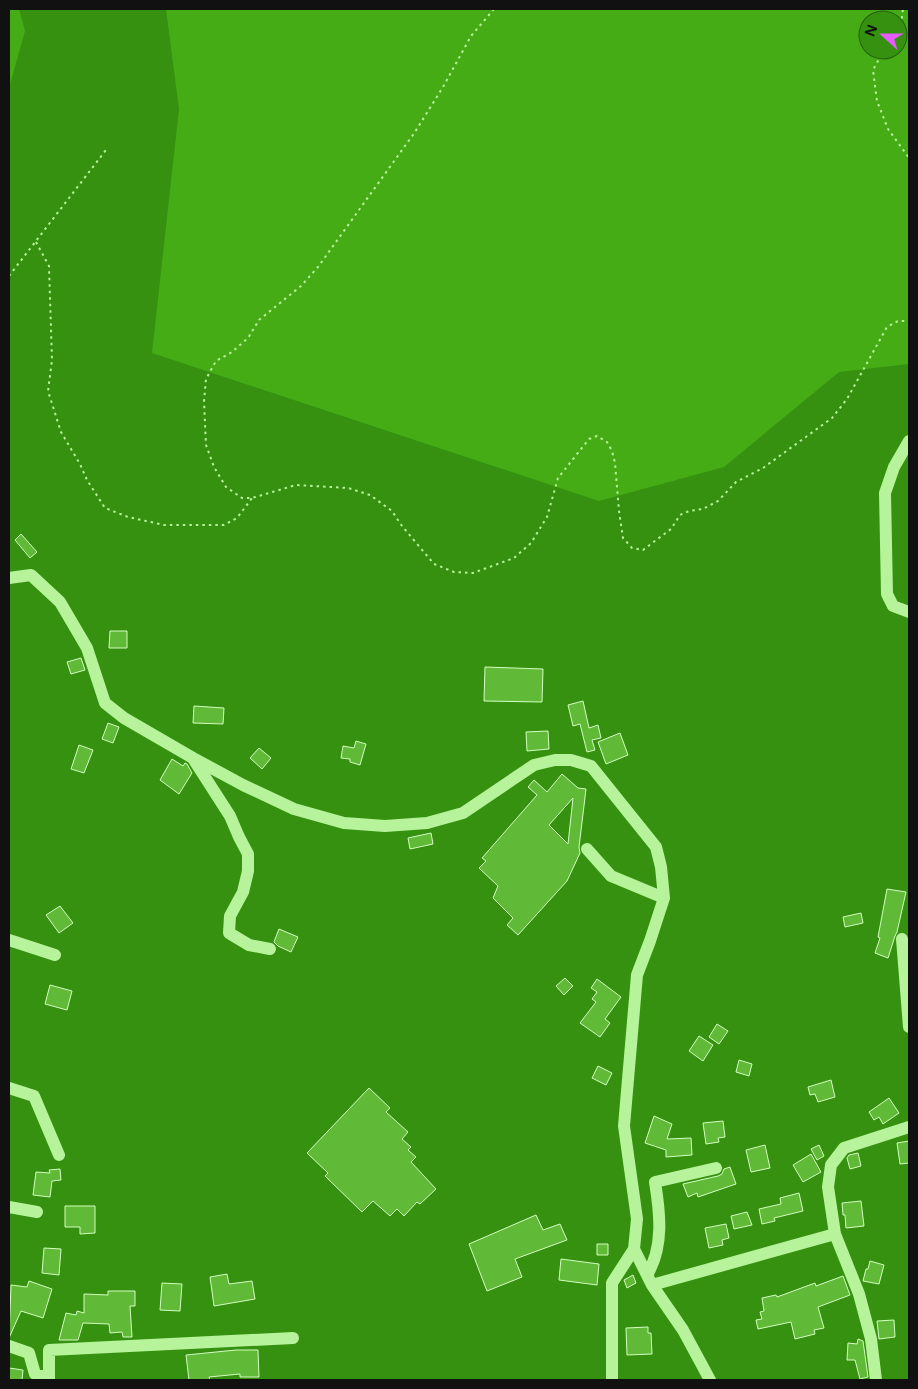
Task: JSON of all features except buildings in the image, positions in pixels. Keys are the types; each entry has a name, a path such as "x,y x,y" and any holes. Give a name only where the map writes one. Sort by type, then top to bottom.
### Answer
{"street":[{"path":"909,441 894,466 885,493 887,594 893,606 909,612"},
{"path":"9,578 31,575 60,602 87,648 105,703 124,718 192,758 294,809 344,823 385,826 427,823 463,813 534,765 555,760 571,760 591,766 656,847 661,867 664,898 637,975 624,1126 637,1219 634,1249 612,1283 612,1380"},
{"path":"192,758 230,816 248,854 248,871 242,892 230,916 229,934 249,945 270,949"},
{"path":"587,849 611,876 664,898"},
{"path":"902,939 909,1027"},
{"path":"9,940 55,955"},
{"path":"9,1088 34,1096 59,1155"},
{"path":"876,1380 871,1339 859,1294 835,1234 828,1187 831,1165 844,1148 909,1127"},
{"path":"649,1280 660,1235 659,1207 655,1182 716,1168"},
{"path":"9,1207 37,1212"},
{"path":"649,1280 835,1234"},
{"path":"634,1249 649,1280 683,1330 710,1380"},
{"path":"9,1346 29,1353 35,1374 49,1379 49,1350 293,1338"}],"path":[{"path":"494,9 471,36 443,87 415,132 318,267 301,286 260,320 248,338 232,352 216,361 206,379 204,424 206,445 214,467 226,487 242,498 252,498 296,485 348,488 370,496 392,511 434,564 454,572 473,573 514,558 531,543 547,517 558,478 589,440 597,436 607,442 612,451 623,538 632,548 643,550 671,529 680,515 689,511 703,509 718,501 736,482 763,468 832,418 847,398 887,327 898,321 909,321"},
{"path":"880,60 874,70 876,101 888,129 909,158"},
{"path":"9,276 106,150"},
{"path":"36,242 49,266 52,360 48,391 61,432 87,480 106,508 128,517 164,525 224,525 237,518 252,498"}],"green space":[{"path":"9,9 19,9 25,31 9,88"},
{"path":"166,9 909,9 909,364 839,372 724,467 599,501 152,353 179,109"}]}
